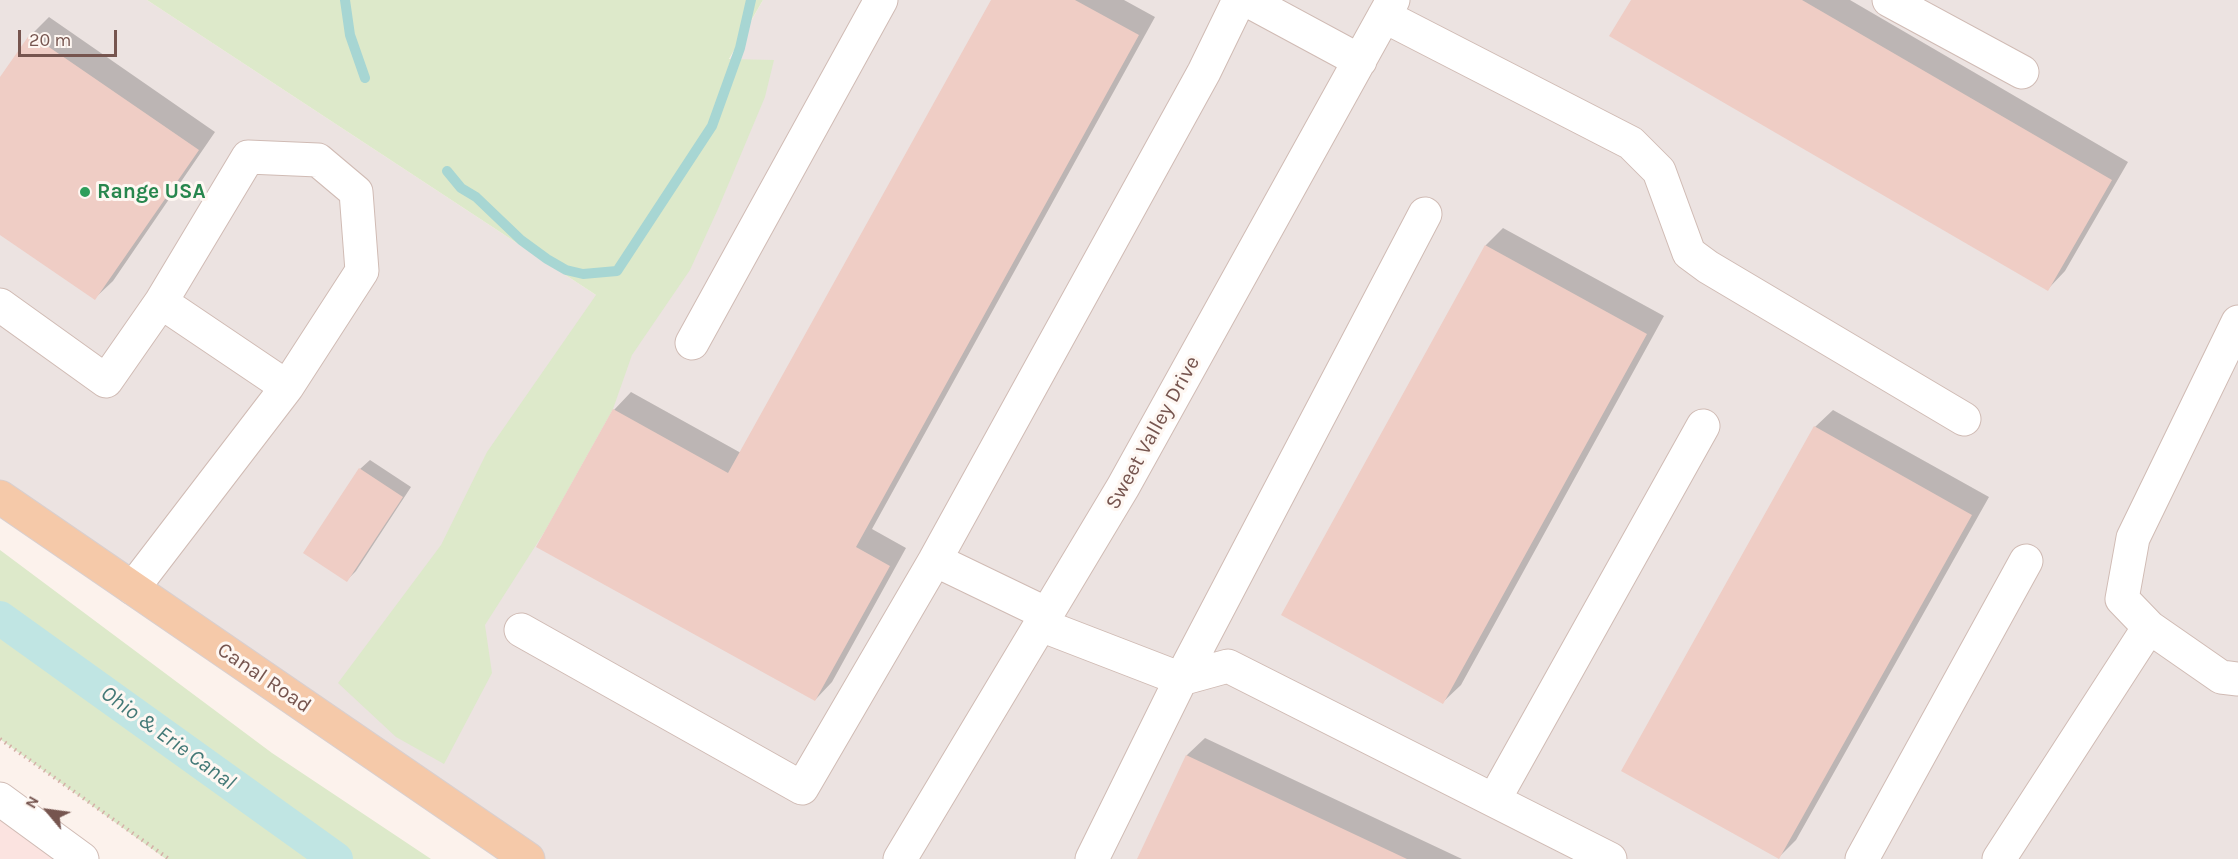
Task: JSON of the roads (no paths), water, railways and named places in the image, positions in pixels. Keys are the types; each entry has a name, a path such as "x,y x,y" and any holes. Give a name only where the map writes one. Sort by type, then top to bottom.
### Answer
{"main road":[{"name":"Canal Road","path":"0,497 528,859"}],"street":[{"path":"692,343 881,0"},
{"path":"520,630 802,788 935,561 1204,72 1239,0"},
{"path":"1246,0 1360,61"},
{"path":"1888,0 2022,72"},
{"path":"1389,8 1631,143 1659,171 1689,253 1708,267 1964,418"},
{"name":"Sweet Valley Drive","path":"900,859 1123,487 1389,8"},
{"path":"0,305 106,381 161,302 248,158 318,160 356,192 362,271 287,387 133,588"},
{"path":"1092,859 1181,679 1425,214"},
{"path":"161,302 287,387"},
{"path":"2238,322 2133,538 2122,599 2150,627 2221,677 2238,679"},
{"path":"1494,800 1703,426"},
{"path":"935,561 1044,620 1181,679 1228,666 1610,859"},
{"path":"1862,859 2026,561"},
{"path":"2003,858 2150,627"},
{"path":"0,800 82,859"}],"waterway":[{"path":"345,0 350,35 365,78"},
{"path":"447,171 461,188 476,197 521,240 547,259 566,270 583,274 617,271 712,126 740,48 751,0"},
{"name":"Ohio & Erie Canal","path":"0,618 336,859"}],"place":[{"name":"Range USA","path":"85,192"}]}
